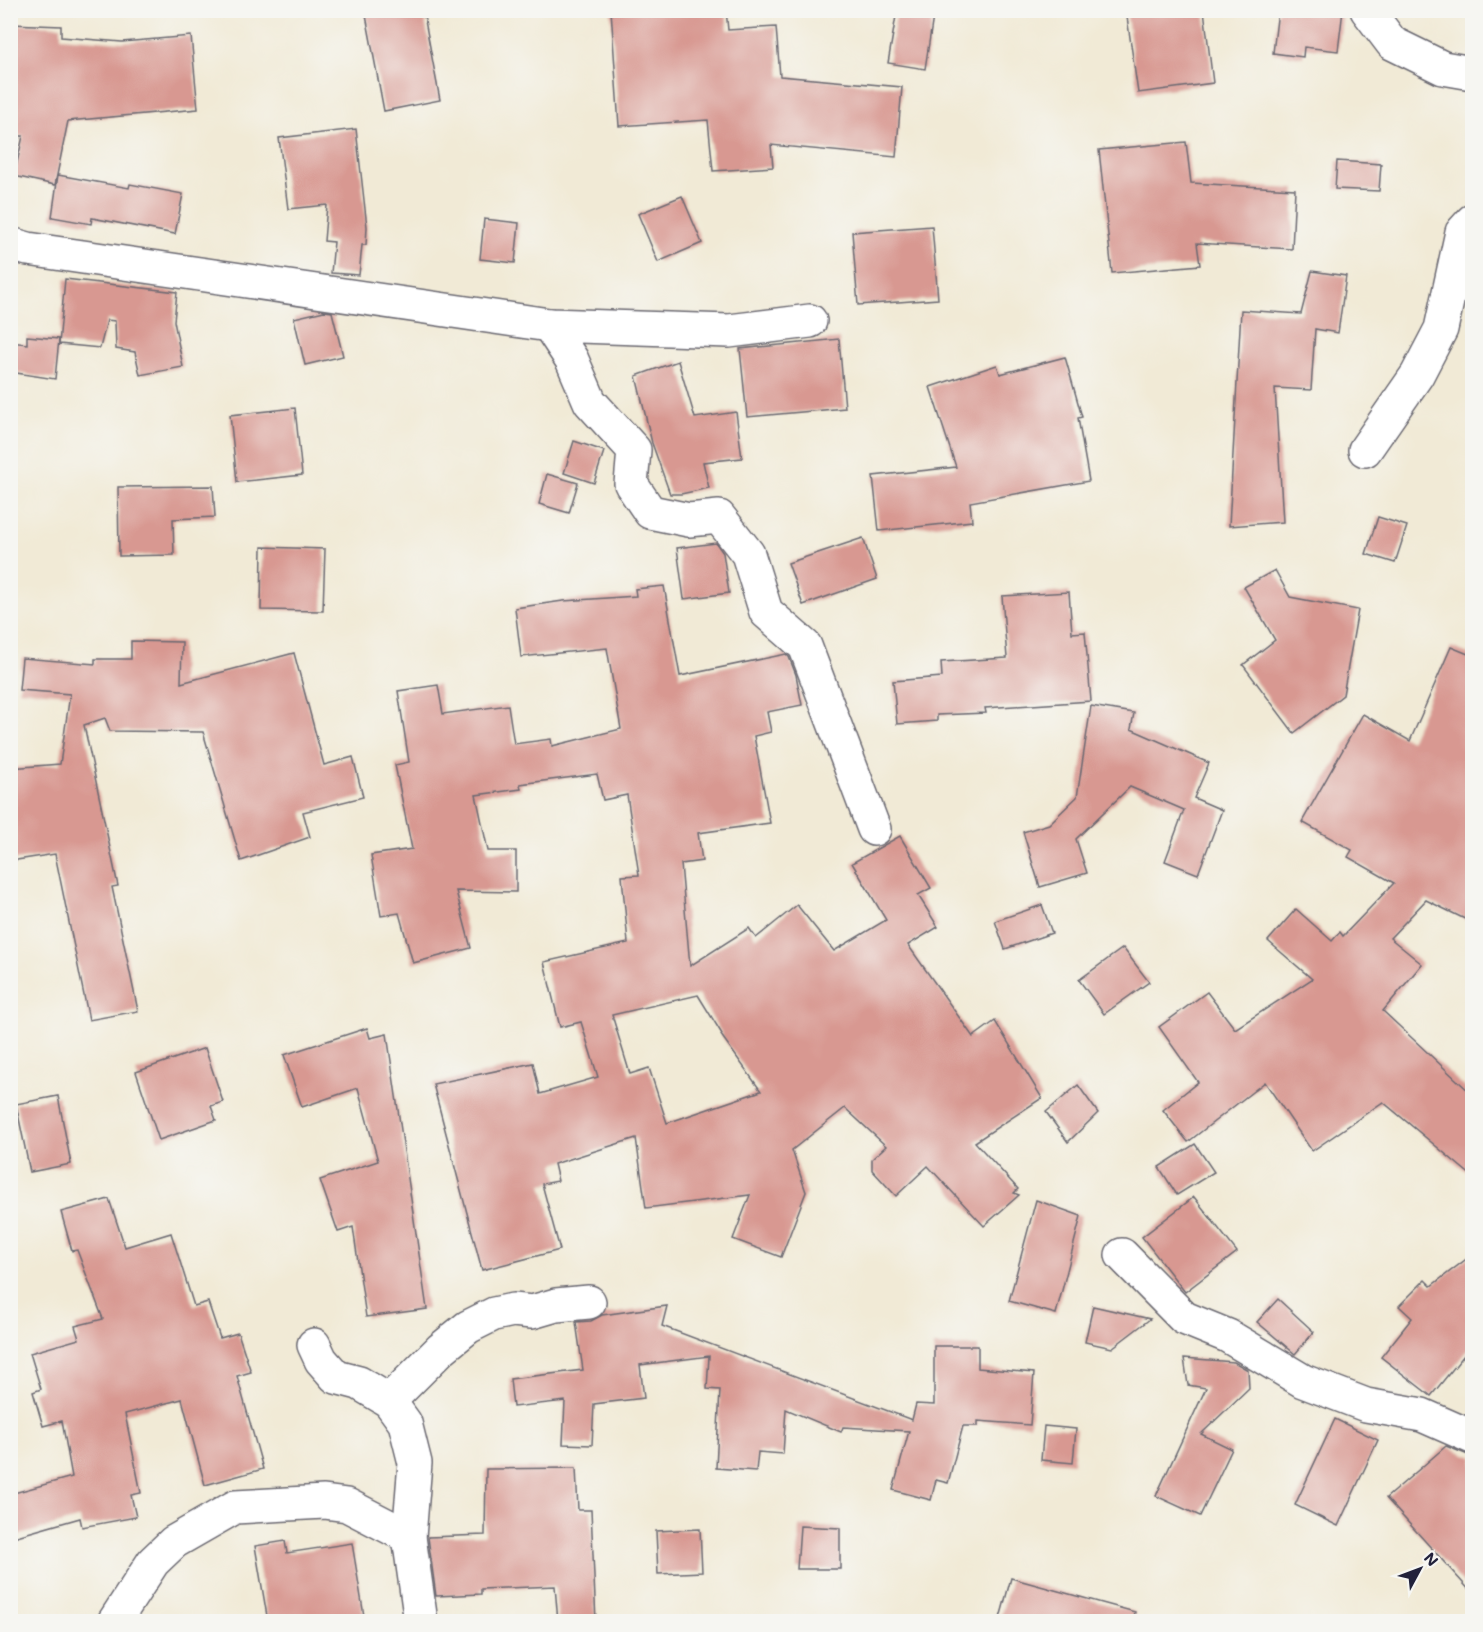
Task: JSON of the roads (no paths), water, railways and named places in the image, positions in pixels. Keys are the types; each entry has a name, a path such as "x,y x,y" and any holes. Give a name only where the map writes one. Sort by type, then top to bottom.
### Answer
{"street":[{"path":"1367,10 1392,43 1443,68 1473,73"},
{"path":"1365,450 1417,375 1441,329 1462,232 1473,221"},
{"path":"10,244 28,249 220,279 549,326 729,331 810,321"},
{"path":"549,326 572,360 590,402 634,450 631,484 650,512 689,520 719,517 748,554 766,612 805,646 874,829"},
{"path":"1122,1255 1184,1318 1228,1336 1303,1381 1366,1406 1422,1415 1473,1437"},
{"path":"389,1401 441,1349 468,1327 494,1314 513,1310 532,1312 556,1305 589,1302"},
{"path":"314,1345 321,1360 336,1377 359,1383 389,1401 405,1423 415,1463 408,1537 422,1622"},
{"path":"114,1622 153,1562 174,1542 235,1507 324,1502 346,1505 408,1537"}]}
